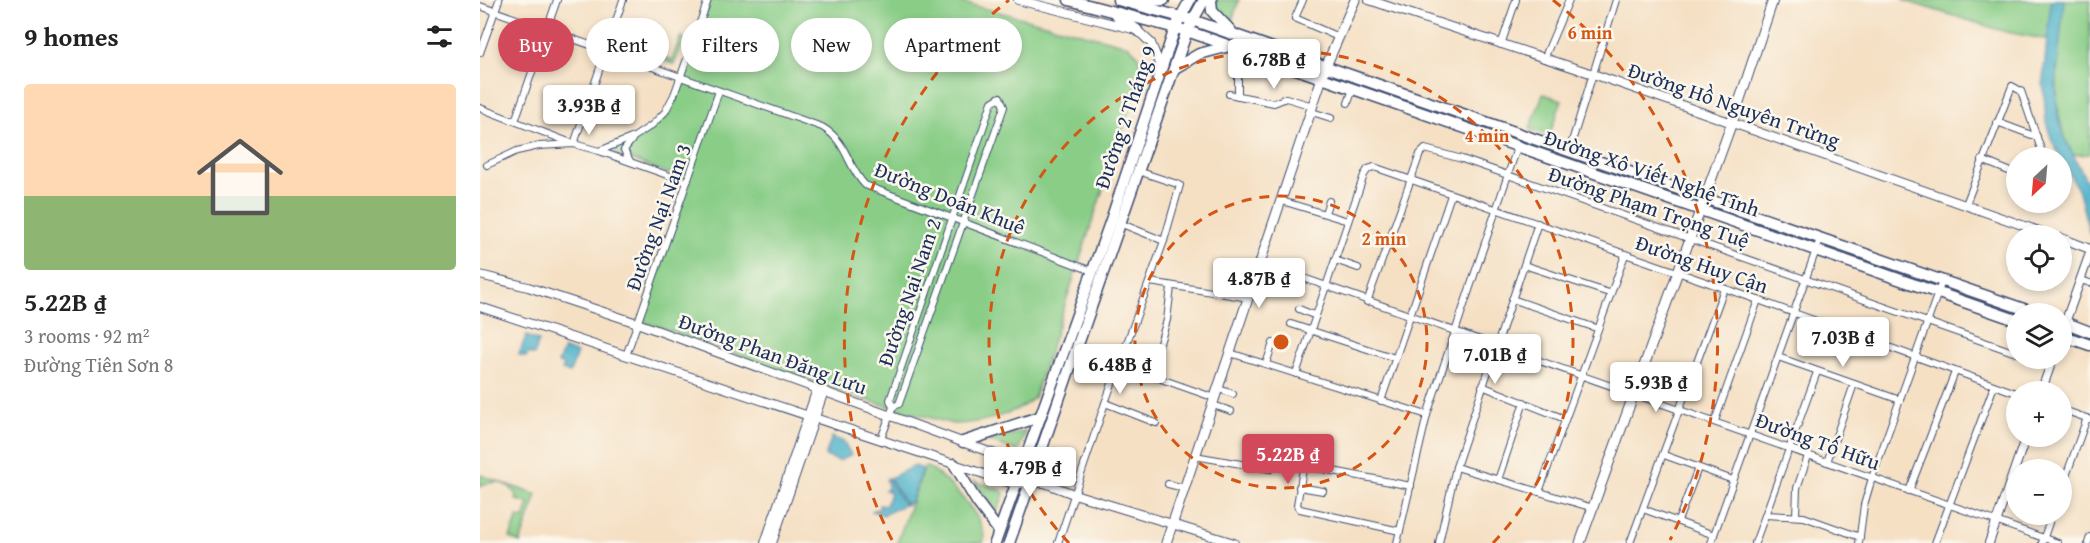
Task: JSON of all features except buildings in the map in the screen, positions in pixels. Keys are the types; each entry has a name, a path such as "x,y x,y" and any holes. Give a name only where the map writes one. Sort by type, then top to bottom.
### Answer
{"main road":[{"name":"Đường Xô Viết Nghệ Tĩnh","path":"1069,0 1175,27 1700,209 1942,281 2006,303"},
{"path":"1122,1 1164,0"},
{"path":"1180,16 1190,0"},
{"path":"1192,20 1204,0"},
{"path":"1210,0 1212,11 1234,34"},
{"path":"1166,543 1322,77 1355,0"},
{"path":"1580,543 1731,124 1773,0"},
{"name":"Đường Xô Viết Nghệ Tĩnh","path":"1122,1 1180,16 1234,34 1521,136 1704,197 1937,293 2006,317"},
{"path":"1108,10 1137,30"},
{"name":"Đường 2 Tháng 9","path":"995,543 1014,484 1111,220 1180,16"},
{"name":"Đường 2 Tháng 9","path":"1009,543 1076,349 1141,172 1192,20"},
{"path":"1175,68 1199,54 1230,45"},
{"path":"2072,325 2090,332"},
{"path":"2072,339 2090,345"},
{"path":"963,442 1039,417"},
{"path":"954,464 977,502 999,531"}],"street":[{"path":"480,53 499,0"},
{"path":"551,18 557,0"},
{"path":"617,18 623,0"},
{"path":"631,162 624,150 634,137 665,112 681,78 708,0"},
{"path":"1018,0 1137,30 1151,43 1162,70"},
{"name":"Đường Hồ Nguyên Trừng","path":"1369,0 1593,74 2023,225"},
{"path":"1394,9 1397,0"},
{"path":"1501,45 1516,0"},
{"path":"1544,59 1569,0"},
{"path":"1300,1 1295,18 1338,37"},
{"path":"1569,152 1615,1"},
{"name":"Đường Doãn Khuê","path":"480,6 511,18"},
{"path":"1238,96 1238,69 1244,50"},
{"path":"515,122 532,72"},
{"path":"574,144 598,72"},
{"name":"Đường Doãn Khuê","path":"664,72 822,127 838,138 853,169 865,185 1092,271"},
{"path":"1966,204 2010,88 2015,85 2021,91 2040,147"},
{"path":"1348,103 1353,88"},
{"name":"Đường Nại Nam 3","path":"627,354 719,91"},
{"path":"1229,94 1274,103 1286,98 1331,118"},
{"name":"Đường Nại Nam 2","path":"881,439 891,411 890,400 951,219 992,102 1000,97 1004,107 899,404 891,411"},
{"path":"480,108 574,144 687,182"},
{"path":"1997,122 2037,137"},
{"path":"536,130 541,139 539,146"},
{"path":"1397,543 1427,415 1521,136"},
{"path":"599,151 634,137"},
{"path":"487,165 517,151 539,146 574,144"},
{"name":"Đường Phạm Trọng Tuệ","path":"1367,302 1420,154 1425,149 1508,175 2006,349"},
{"path":"1982,160 2006,170"},
{"name":"Đường Huy Cận","path":"1348,220 1368,169 1374,167 1411,182 1538,223 1758,300 2006,390"},
{"name":"Đường 2 Tháng 9","path":"1111,220 1164,241 1180,185 1141,172"},
{"path":"1381,401 1451,195"},
{"path":"1282,201 1348,220 1296,374"},
{"path":"1325,213 1329,201"},
{"path":"1439,543 1456,467 1538,223"},
{"path":"1058,543 1105,403 1164,241"},
{"path":"2071,303 2090,251 2072,243"},
{"path":"1711,543 1818,245"},
{"path":"1539,492 1596,328 1625,255"},
{"path":"1335,260 1358,268"},
{"name":"Đường Tố Hữu","path":"1261,263 1325,288 1455,330 1635,393 1996,522 2043,541 2058,543"},
{"path":"1524,265 1609,293"},
{"name":"Đường Phan Đăng Lưu","path":"480,275 528,287 638,323 820,390 891,411 1022,464 1045,483 1205,539 1234,543"},
{"path":"2081,280 2090,283"},
{"path":"1765,515 1796,516 1860,540 1864,505 1872,478 1942,281"},
{"path":"1150,282 1249,298"},
{"path":"1150,376 1167,320 1171,287"},
{"path":"1630,543 1724,289"},
{"path":"1512,299 1596,328"},
{"path":"1715,422 1758,300"},
{"name":"Đường Phan Đăng Lưu","path":"480,307 1014,484 1045,483"},
{"path":"1299,309 1316,316"},
{"path":"1292,324 1395,358"},
{"path":"1266,364 1273,343"},
{"path":"1076,349 1216,398 1231,411"},
{"path":"1230,353 1427,415"},
{"path":"1778,357 1900,400"},
{"path":"1755,543 1817,372"},
{"path":"1909,491 1955,372"},
{"path":"1827,462 1854,384"},
{"path":"1482,386 1565,418"},
{"path":"1935,543 1994,386"},
{"path":"765,543 820,390"},
{"path":"1216,398 1233,394"},
{"path":"1498,480 1524,402"},
{"path":"1105,403 1156,423"},
{"path":"2072,413 2088,419 2072,461"},
{"path":"772,543 811,416"},
{"path":"1989,543 2022,447"},
{"path":"1664,455 1733,480"},
{"path":"1195,456 1270,470"},
{"path":"1796,516 1797,488 1808,456"},
{"path":"1400,531 1300,509 1297,505 1303,469 1307,466 1411,486"},
{"path":"1456,467 1593,508"},
{"path":"1678,522 1698,468"},
{"path":"1168,484 1184,488"},
{"path":"1299,487 1323,491"},
{"path":"1643,509 1714,535"},
{"path":"2043,541 2048,525"},
{"path":"2088,543 2090,537"}],"green space":[{"path":"710,0 952,0 1022,18 1127,45 1137,54 1143,68 1034,398 1007,414 974,422 953,424 870,401 641,321 690,182 607,150 647,132 660,121 673,104 686,72 779,72 779,18 705,18"},
{"path":"1215,0 1239,0 1232,21 1216,11"},
{"path":"1902,0 2090,0 2090,154 2073,155 2072,147 2069,147 2062,128 2057,100 2059,42 2006,32"},
{"path":"681,36 681,49 674,64 669,62 669,59 672,60"},
{"path":"1543,94 1562,100 1549,136 1530,129"},
{"path":"1100,263 1032,460 1030,460"},
{"path":"1026,431 1018,451 988,441"},
{"path":"925,466 954,488 964,499 980,523 983,543 897,543"},
{"path":"480,475 537,495 520,543 510,538 518,517 524,519 529,503 516,500 517,496 510,487 499,482 482,484 480,488"},
{"path":"974,481 1001,490 1004,494 997,512"}],"water":[{"path":"2051,0 2064,0 2056,80 2058,117 2069,147 2055,147 2052,141 2046,122 2043,80"},
{"path":"2072,153 2090,188 2090,236 2079,192 2072,179"},
{"path":"526,336 539,341 534,355 528,353 526,357 519,355"},
{"path":"564,349 577,353 570,373 562,370 564,365 558,363"},
{"path":"832,437 844,442 851,455 839,461 825,456"},
{"path":"914,466 923,469 911,502 906,505 890,478"},
{"path":"888,478 904,505 883,515 872,511 880,508 879,505 886,506 890,492 885,490 889,488 886,480"}]}
